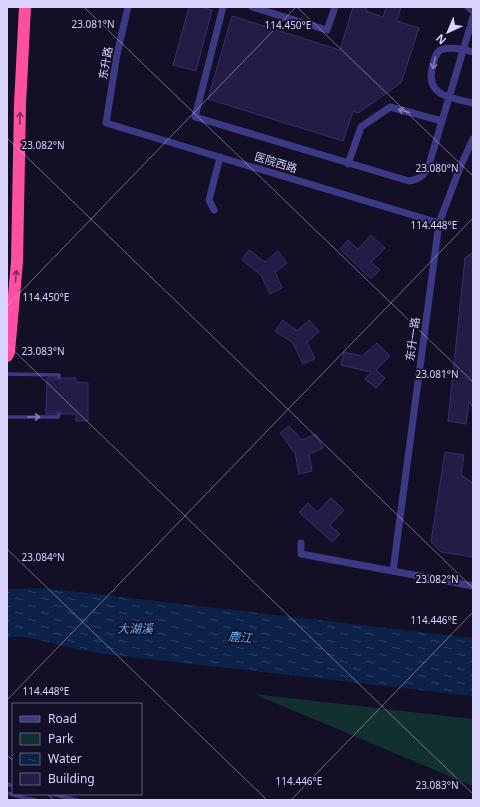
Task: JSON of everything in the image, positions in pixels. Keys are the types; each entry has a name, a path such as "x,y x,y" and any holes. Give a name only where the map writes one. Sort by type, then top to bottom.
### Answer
{"highway":[{"path":"7,356 9,352 17,262 20,104 25,7"}],"street":[{"name":"东升路","path":"106,123 117,54 128,7"},
{"path":"223,7 195,117 404,180 416,180 424,174 428,168 473,17"},
{"path":"252,7 327,30 335,7"},
{"path":"468,7 473,11"},
{"path":"473,52 463,49 442,49 437,52 431,76 431,83 438,92 473,103"},
{"path":"348,164 362,127 390,107 442,121"},
{"name":"医院西路","path":"106,123 439,223"},
{"name":"东升一路","path":"393,571 439,223 461,165 473,139"},
{"path":"214,210 209,200 220,157"},
{"path":"301,542 301,554 473,586"}],"lane":[{"path":"7,374 59,375 59,378"},
{"path":"7,417 58,417 58,414"},
{"path":"15,795 25,799 36,800"},
{"path":"56,795 78,800"}],"green space":[{"path":"254,694 473,719 473,786"}],"water":[{"name":"大湖溪","path":"44,588 473,638 473,696 104,654 75,649 27,637 7,637 7,589"}],"building":[{"path":"189,7 200,7 212,10 196,71 173,65"},
{"path":"353,7 367,7 366,11 383,17 386,7 401,7 397,21 419,28 401,83 358,113 353,111 343,141 208,99 232,16 340,50"},
{"path":"371,235 385,248 371,262 380,270 371,279 340,249 348,240 358,249"},
{"path":"249,250 265,262 278,251 287,263 275,272 282,288 270,294 261,275 242,260"},
{"path":"473,252 473,408 469,401 466,424 448,421 465,258"},
{"path":"283,320 297,331 309,320 319,332 307,342 315,359 303,364 293,343 275,331"},
{"path":"377,343 390,356 376,370 385,378 376,388 365,379 371,372 341,365 344,352 362,356"},
{"path":"47,378 56,378 61,381 62,378 76,378 76,382 88,383 88,421 76,421 76,414 62,414 60,411 57,411 56,414 46,414"},
{"path":"289,426 302,440 316,434 323,448 309,454 312,471 299,474 295,453 280,433"},
{"path":"445,452 464,455 461,475 473,483 473,557 441,552 431,542"},
{"path":"331,498 344,510 330,525 340,534 332,542 299,512 308,503 317,512"}],"water label":[{"name":"鹿江","path":"240,637"}]}
